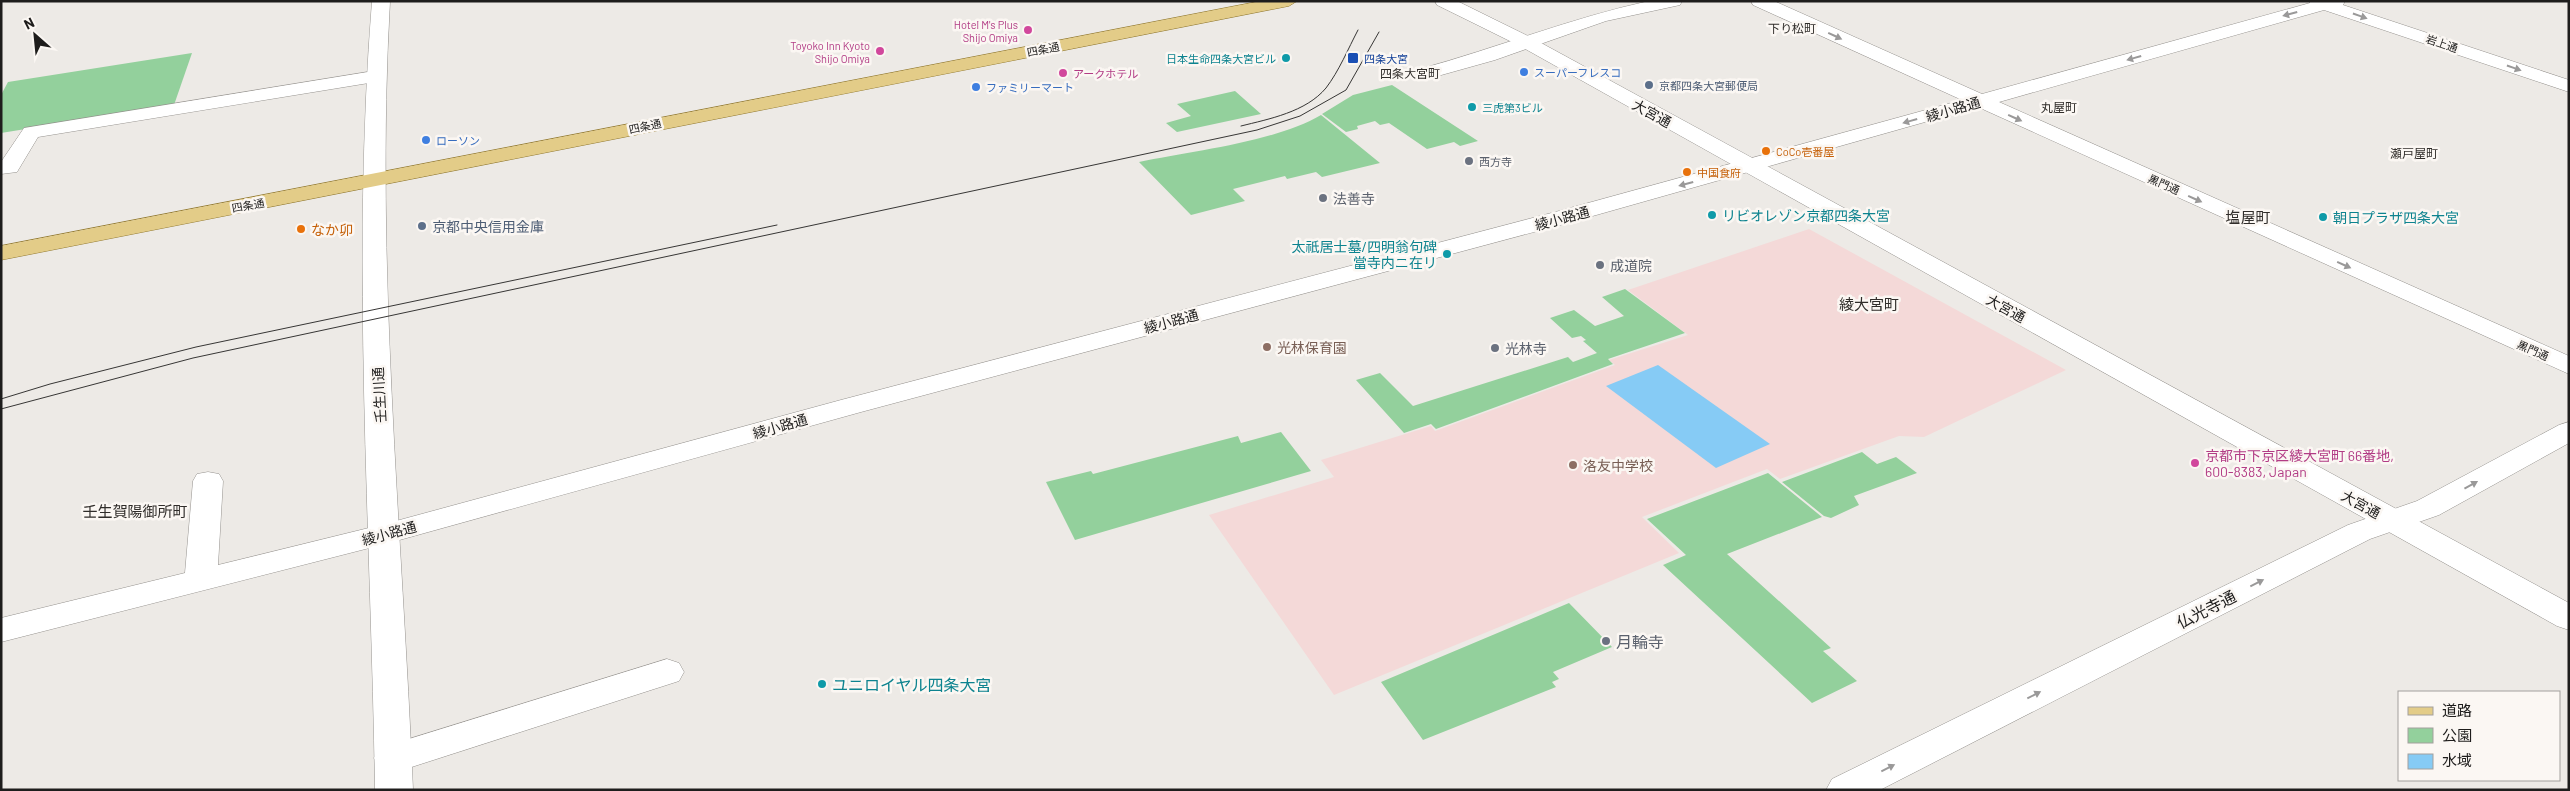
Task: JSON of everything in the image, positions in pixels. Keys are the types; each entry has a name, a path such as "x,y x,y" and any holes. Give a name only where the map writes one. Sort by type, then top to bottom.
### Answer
{"main road":[{"name":"四条通","path":"1,253 372,182 708,113 1289,1"}],"street":[{"name":"壬生川通","path":"381,1 374,77 372,182 375,309 394,774"},
{"name":"大宮通","path":"1443,1 1526,42 1749,167 2569,618"},
{"path":"1427,72 1488,56 1601,17 1674,1"},
{"name":"黒門通","path":"1759,1 1979,102 2569,366"},
{"name":"綾小路通","path":"1,630 385,534 851,406 1749,167 2326,2"},
{"name":"岩上通","path":"2326,2 2569,86"},
{"path":"1,168 9,167 31,132 374,77"},
{"name":"仏光寺通","path":"1845,790 2359,532 2428,508 2569,431"},
{"path":"201,579 208,481"},
{"path":"394,774 667,672"}],"shaded area":[{"name":"洛友中学校","path":"1809,229 2066,370 1924,437 1899,436 1780,479 1767,469 1642,517 1679,553 1334,695 1209,515 1334,477 1321,460 1431,426 1435,431 1615,365 1609,360 1688,335 1628,290"}],"green space":[{"path":"192,53 174,105 1,133 1,95 8,82"},
{"path":"1392,85 1478,141 1460,146 1454,142 1427,149 1389,123 1380,125 1375,121 1357,126 1358,129 1346,132 1322,114 1353,95"},
{"path":"1235,91 1261,114 1177,132 1166,123 1191,116 1177,104"},
{"path":"1321,115 1380,163 1322,177 1316,172 1287,179 1285,176 1233,189 1245,201 1191,215 1139,162 1257,139 1281,132"},
{"path":"1625,289 1685,333 1608,359 1613,364 1436,429 1431,424 1404,433 1356,380 1380,373 1413,406 1568,357 1573,362 1597,353 1583,341 1586,340 1581,336 1572,338 1550,318 1574,310 1595,326 1624,316 1602,297"},
{"path":"1281,432 1311,471 1075,540 1046,482 1091,471 1093,474 1238,436 1241,443"},
{"path":"1862,452 1877,464 1896,457 1917,473 1854,496 1859,505 1831,518 1824,516 1782,482"},
{"path":"1768,473 1822,517 1727,554 1831,648 1823,651 1857,681 1812,703 1663,565 1686,555 1647,519"},
{"path":"1569,603 1612,647 1553,672 1559,679 1552,682 1556,687 1423,740 1381,682"}],"water":[{"path":"1658,365 1770,444 1716,468 1606,386"}],"tram line":[{"path":"1241,126 1298,109 1318,96 1335,74 1358,30"},
{"path":"1,409 193,358 1257,130 1300,116 1346,90 1379,32"},
{"path":"1,399 50,384 196,347 777,225"}],"place":[{"name":"Hotel M's Plus Shijo Omiya","path":"1028,30"},
{"name":"Toyoko Inn Kyoto Shijo Omiya","path":"880,51"},
{"name":"日本生命四条大宮ビル","path":"1286,58"},
{"name":"四条大宮","path":"1353,58"},
{"name":"スーパーフレスコ","path":"1524,72"},
{"name":"アークホテル","path":"1063,73"},
{"name":"京都四条大宮郵便局","path":"1649,85"},
{"name":"ファミリーマート","path":"976,87"},
{"name":"三虎第3ビル","path":"1472,107"},
{"name":"ローソン","path":"426,140"},
{"name":"CoCo壱番屋","path":"1766,151"},
{"name":"西方寺","path":"1469,161"},
{"name":"中国食府","path":"1687,172"},
{"name":"法善寺","path":"1323,198"},
{"name":"リビオレゾン京都四条大宮","path":"1712,215"},
{"name":"朝日プラザ四条大宮","path":"2323,217"},
{"name":"京都中央信用金庫","path":"422,226"},
{"name":"なか卯","path":"301,229"},
{"name":"太祇居士墓/四明翁句碑 當寺内ニ在リ","path":"1447,254"},
{"name":"成道院","path":"1600,265"},
{"name":"光林保育園","path":"1267,347"},
{"name":"光林寺","path":"1495,348"},
{"name":"京都市下京区綾大宮町 66番地, 600-8383, Japan","path":"2195,463"},
{"name":"洛友中学校","path":"1573,465"},
{"name":"月輪寺","path":"1606,641"},
{"name":"ユニロイヤル四条大宮","path":"822,684"}],"district":[{"name":"下り松町","path":"1792,28"},
{"name":"四条大宮町","path":"1410,73"},
{"name":"丸屋町","path":"2059,107"},
{"name":"瀬戸屋町","path":"2414,153"},
{"name":"塩屋町","path":"2248,217"},
{"name":"綾大宮町","path":"1869,304"},
{"name":"壬生賀陽御所町","path":"135,511"}]}
